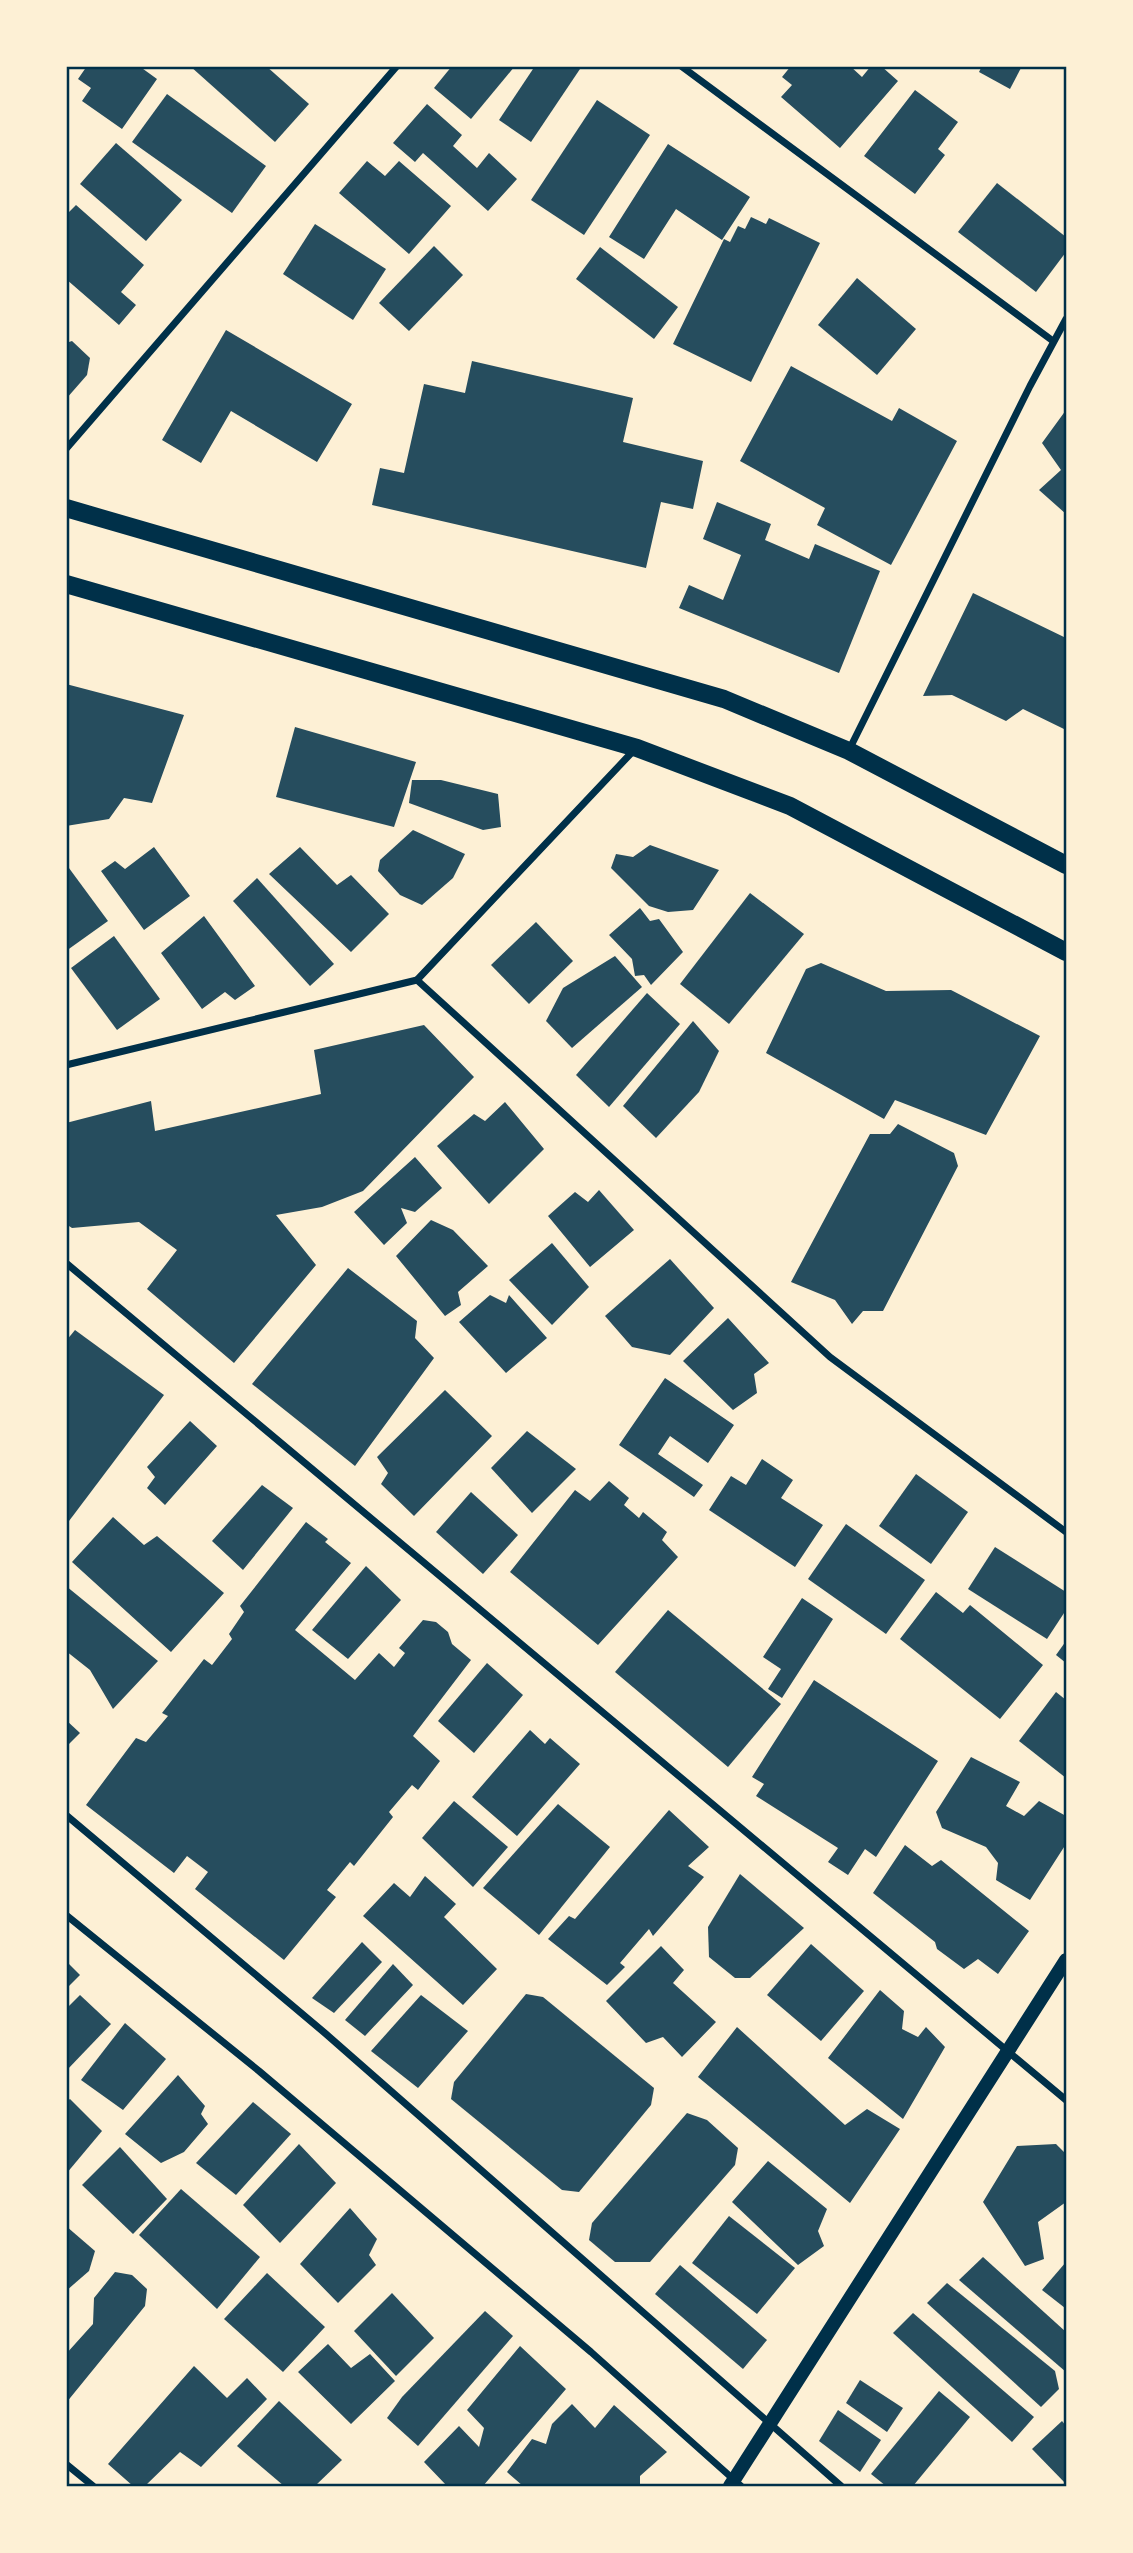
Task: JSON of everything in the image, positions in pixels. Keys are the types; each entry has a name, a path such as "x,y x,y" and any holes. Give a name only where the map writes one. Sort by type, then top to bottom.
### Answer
{"main road":[{"path":"66,508 724,699 849,751 1066,865"},
{"path":"66,584 637,748 790,806 1066,952"},
{"path":"735,2484 768,2424 1066,1960"}],"street":[{"path":"66,449 397,66"},
{"path":"681,66 1053,341"},
{"path":"849,751 1066,319"},
{"path":"66,1065 417,979 637,748"},
{"path":"417,979 830,1357 1066,1532"},
{"path":"66,1263 1066,2100"},
{"path":"66,1815 326,2034 841,2487"},
{"path":"66,1915 259,2071 591,2352 735,2484"},
{"path":"66,2464 93,2487"}],"building":[{"path":"87,66 139,66 157,79 122,129 82,101 91,88 78,79"},
{"path":"190,66 266,66 309,104 275,142"},
{"path":"452,66 515,66 471,119 434,88"},
{"path":"535,66 582,66 531,142 499,120"},
{"path":"791,66 850,66 862,77 871,66 881,66 898,81 840,148 781,97 792,85 782,77"},
{"path":"982,66 1022,66 1010,89 979,72"},
{"path":"915,90 958,122 938,149 945,155 915,194 864,156"},
{"path":"167,94 266,166 232,213 132,142"},
{"path":"597,100 650,135 584,235 531,200"},
{"path":"427,104 462,135 453,146 477,168 489,153 517,179 488,211 423,153 415,162 393,143"},
{"path":"116,143 182,200 146,241 80,184"},
{"path":"668,144 750,197 722,240 676,209 644,259 609,237"},
{"path":"367,161 385,176 399,161 451,206 409,254 339,193"},
{"path":"997,183 1066,237 1066,252 1036,292 958,232"},
{"path":"76,205 144,265 121,292 136,305 119,325 66,279 66,215"},
{"path":"751,217 766,224 769,218 820,243 751,382 673,344 724,239 730,242 738,226 745,229"},
{"path":"315,224 386,269 353,320 283,274"},
{"path":"434,246 463,275 409,331 379,303"},
{"path":"600,247 678,307 654,339 576,279"},
{"path":"857,278 916,329 877,375 818,325"},
{"path":"226,330 352,404 317,462 231,411 201,463 162,440"},
{"path":"72,341 90,358 87,375 66,399 66,343"},
{"path":"472,361 633,398 623,442 703,461 693,509 661,502 646,568 372,505 380,468 404,473 424,384 465,393"},
{"path":"791,366 892,421 899,408 957,441 891,565 817,525 825,508 740,461"},
{"path":"1066,410 1066,514 1039,490 1061,470 1042,443"},
{"path":"717,502 771,524 765,540 809,559 815,544 880,571 839,673 679,608 689,585 723,600 741,555 703,539"},
{"path":"973,593 1066,638 1066,730 1023,709 1006,721 952,695 923,696"},
{"path":"66,684 184,715 152,803 124,798 109,819 66,826"},
{"path":"295,727 416,762 394,827 276,797"},
{"path":"412,780 441,780 498,794 501,827 483,830 409,803"},
{"path":"413,830 465,854 453,878 422,905 400,895 378,871 380,860"},
{"path":"650,845 719,870 693,910 668,912 649,906 611,868 616,854 633,857"},
{"path":"154,847 190,896 144,930 101,871 115,861 125,869"},
{"path":"300,847 337,885 351,875 389,914 351,952 269,874"},
{"path":"66,864 108,921 66,951"},
{"path":"257,878 334,964 310,986 233,901"},
{"path":"750,893 804,934 729,1024 680,984"},
{"path":"640,908 650,921 659,919 683,952 651,985 644,975 635,976 632,959 609,935"},
{"path":"204,916 255,986 235,1000 225,992 202,1009 161,953"},
{"path":"536,922 573,961 529,1004 491,965"},
{"path":"114,936 160,999 117,1030 71,968"},
{"path":"615,956 642,987 572,1048 546,1021 563,988"},
{"path":"821,963 886,991 951,990 1040,1036 986,1135 895,1100 884,1119 766,1053 806,969"},
{"path":"647,993 680,1024 609,1107 576,1075"},
{"path":"693,1021 719,1051 699,1092 656,1138 623,1106"},
{"path":"424,1025 474,1077 363,1191 322,1207 276,1215 316,1265 234,1363 147,1289 177,1250 139,1222 72,1228 66,1224 66,1123 151,1101 155,1131 321,1094 314,1050"},
{"path":"505,1102 544,1149 489,1204 437,1146 474,1114 485,1121"},
{"path":"898,1124 954,1153 958,1166 883,1311 863,1311 852,1324 835,1300 791,1282 870,1134 890,1134"},
{"path":"415,1157 442,1188 415,1212 401,1208 407,1223 384,1245 354,1212"},
{"path":"599,1190 634,1230 590,1267 548,1216 575,1192 588,1202"},
{"path":"431,1220 453,1230 488,1266 458,1292 461,1305 445,1316 396,1256"},
{"path":"552,1243 589,1287 552,1325 509,1280"},
{"path":"670,1259 714,1308 670,1355 632,1347 605,1316"},
{"path":"348,1268 417,1321 415,1338 434,1358 355,1466 252,1384"},
{"path":"490,1295 506,1303 509,1295 547,1338 506,1373 459,1322"},
{"path":"728,1318 769,1363 754,1374 757,1393 733,1410 683,1361"},
{"path":"75,1330 164,1395 66,1525 66,1341"},
{"path":"665,1378 734,1425 708,1463 670,1436 658,1454 703,1485 694,1497 619,1445"},
{"path":"445,1390 492,1436 414,1516 381,1484 388,1473 377,1457"},
{"path":"190,1421 217,1446 165,1505 147,1488 155,1477 147,1467"},
{"path":"527,1431 576,1469 532,1513 491,1468"},
{"path":"762,1459 793,1480 781,1498 823,1525 795,1567 709,1510 731,1476 746,1485"},
{"path":"916,1474 968,1512 931,1564 879,1526"},
{"path":"609,1481 629,1498 624,1505 639,1518 643,1512 667,1532 662,1540 678,1557 598,1645 510,1572 575,1490 590,1501"},
{"path":"262,1485 293,1508 243,1570 212,1541"},
{"path":"471,1492 518,1535 483,1574 436,1532"},
{"path":"113,1517 144,1545 157,1536 224,1593 171,1652 72,1562"},
{"path":"306,1522 328,1539 325,1542 351,1563 295,1630 355,1680 379,1653 394,1667 405,1653 399,1648 423,1620 436,1622 448,1632 452,1644 471,1660 413,1736 440,1761 418,1790 412,1785 389,1812 393,1817 354,1866 350,1862 327,1890 336,1897 284,1960 195,1889 208,1872 187,1856 174,1873 86,1805 136,1738 146,1742 168,1716 162,1713 204,1659 212,1665 232,1639 229,1634 244,1612 240,1606"},
{"path":"846,1524 925,1580 886,1634 808,1579"},
{"path":"995,1547 1066,1592 1066,1610 1047,1639 968,1589"},
{"path":"366,1566 401,1600 348,1659 312,1630"},
{"path":"66,1586 158,1661 113,1709 90,1670 66,1651"},
{"path":"936,1592 963,1613 970,1605 1043,1665 1000,1719 900,1639"},
{"path":"802,1598 833,1619 782,1698 768,1689 781,1669 763,1657"},
{"path":"668,1610 781,1704 728,1767 615,1672"},
{"path":"1066,1641 1066,1663 1056,1655"},
{"path":"487,1663 523,1695 474,1753 438,1721"},
{"path":"814,1680 938,1761 876,1857 865,1849 848,1875 828,1862 838,1848 756,1796 764,1784 752,1777"},
{"path":"1056,1692 1066,1700 1066,1778 1019,1741"},
{"path":"66,1720 80,1733 66,1747"},
{"path":"530,1730 545,1744 550,1738 580,1764 517,1836 472,1797"},
{"path":"971,1757 1020,1782 1006,1806 1024,1816 1039,1801 1066,1816 1066,1844 1030,1900 996,1880 998,1863 986,1847 942,1828 936,1812"},
{"path":"454,1801 508,1847 473,1887 422,1838"},
{"path":"558,1804 610,1847 539,1935 483,1888"},
{"path":"669,1810 709,1847 688,1866 704,1877 653,1936 649,1929 620,1963 625,1967 607,1985 548,1939 569,1916 575,1919"},
{"path":"905,1845 932,1866 941,1860 1029,1931 998,1974 978,1959 964,1969 937,1949 935,1942 873,1893"},
{"path":"740,1874 804,1928 750,1978 735,1978 709,1957 708,1927"},
{"path":"425,1876 456,1904 444,1917 497,1969 463,2005 363,1916 394,1883 410,1897"},
{"path":"362,1942 382,1962 334,2013 312,1998"},
{"path":"811,1944 864,1991 821,2041 767,1995"},
{"path":"661,1946 684,1970 673,1983 716,2022 682,2057 663,2037 646,2043 606,2001"},
{"path":"66,1961 80,1975 66,1989"},
{"path":"393,1964 413,1985 365,2036 345,2020"},
{"path":"880,1990 904,2011 902,2029 918,2037 926,2027 945,2047 903,2119 828,2058"},
{"path":"526,1994 543,1997 654,2088 651,2105 579,2192 562,2190 451,2099 454,2082"},
{"path":"80,1995 111,2024 66,2071 66,2009"},
{"path":"421,1995 468,2031 418,2088 371,2051"},
{"path":"125,2023 166,2059 123,2110 81,2080"},
{"path":"737,2027 845,2125 867,2109 900,2129 850,2203 698,2077"},
{"path":"178,2075 205,2106 201,2114 208,2124 184,2152 161,2163 125,2134"},
{"path":"70,2099 102,2131 66,2174 66,2102"},
{"path":"253,2102 291,2134 236,2195 196,2163"},
{"path":"687,2113 707,2120 738,2148 735,2165 650,2262 615,2262 589,2240 592,2223"},
{"path":"299,2144 336,2183 280,2243 243,2205"},
{"path":"1056,2144 1066,2154 1066,2202 1038,2222 1044,2259 1025,2266 983,2202 1017,2146"},
{"path":"120,2147 167,2199 133,2234 82,2185"},
{"path":"768,2161 827,2209 818,2231 824,2246 798,2265 732,2202"},
{"path":"181,2189 260,2257 217,2309 139,2235"},
{"path":"350,2208 377,2239 369,2255 376,2265 338,2303 300,2264"},
{"path":"729,2216 795,2268 757,2314 692,2263"},
{"path":"66,2226 95,2251 89,2271 66,2291"},
{"path":"983,2257 1066,2332 1066,2372 959,2280"},
{"path":"1066,2262 1066,2306 1065,2308 1042,2290"},
{"path":"680,2265 767,2340 743,2369 655,2294"},
{"path":"115,2272 132,2275 147,2289 145,2306 66,2403 66,2354 93,2324 94,2298"},
{"path":"267,2273 325,2327 283,2372 224,2319"},
{"path":"947,2283 1055,2371 1059,2389 1041,2407 927,2303"},
{"path":"392,2293 434,2338 396,2376 354,2331"},
{"path":"485,2311 513,2336 418,2446 387,2418 402,2397"},
{"path":"913,2313 1034,2417 1012,2442 893,2333"},
{"path":"328,2344 351,2368 370,2354 395,2381 351,2424 298,2372"},
{"path":"520,2346 566,2389 483,2486 447,2486 424,2462 459,2426 479,2447 484,2428 467,2410"},
{"path":"194,2366 227,2398 247,2378 267,2399 201,2467 180,2452 145,2486 133,2486 108,2464"},
{"path":"860,2380 903,2408 887,2432 846,2403"},
{"path":"939,2391 970,2417 913,2486 886,2486 871,2474"},
{"path":"279,2401 342,2460 315,2486 284,2486 237,2446"},
{"path":"572,2404 595,2428 614,2405 667,2452 640,2476 640,2486 523,2486 507,2472 532,2439 546,2444 552,2424"},
{"path":"838,2410 881,2440 860,2472 819,2441"},
{"path":"1062,2421 1066,2426 1066,2484 1032,2449"}]}
